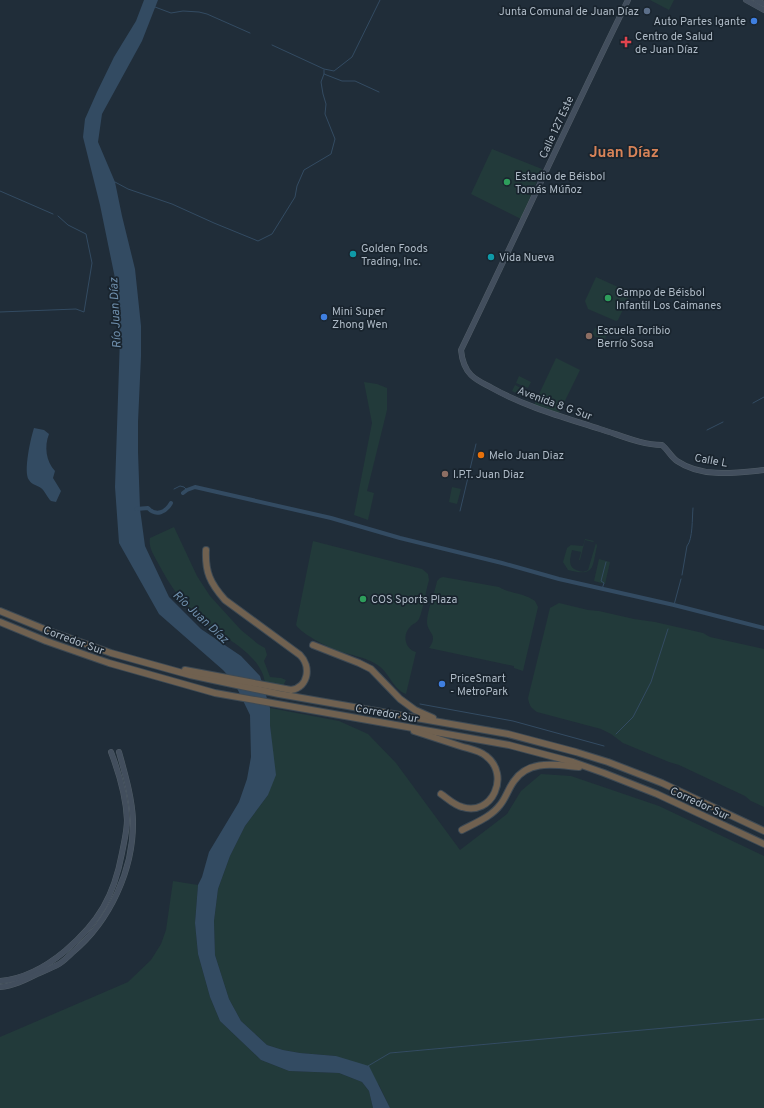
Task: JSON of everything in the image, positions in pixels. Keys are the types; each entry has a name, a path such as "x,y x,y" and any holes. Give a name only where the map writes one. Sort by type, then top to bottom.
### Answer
{"highway":[{"path":"206,550 208,575 216,590 225,600 298,653 304,659 307,671 302,685 296,689 278,691"},
{"name":"Corredor Sur","path":"0,611 49,631 150,665 278,691 508,734 544,743 608,762 662,783 764,831"},
{"name":"Corredor Sur","path":"0,622 46,641 109,663 215,693 509,745 595,769 657,794 764,844"},
{"path":"314,645 371,669 394,694 407,704 426,716 441,722"},
{"path":"391,724 480,752 488,757 494,764 498,774 498,785 494,794 484,804 472,808 462,807 441,794"},
{"path":"462,830 487,816 497,808 504,800 514,781 526,770 547,764 595,769"}],"street":[{"name":"Calle 127 Este","path":"461,350 628,0"},
{"path":"746,0 764,10"},
{"path":"756,0 764,4"},
{"name":"Avenida 8 G Sur","path":"461,350 462,361 471,375 518,402 628,438 662,445"},
{"name":"Calle L","path":"662,445 677,461 698,470 729,474 764,470"},
{"path":"0,981 24,976 55,959 84,933 109,898 117,878 126,834 127,820 123,792 117,767 111,752"},
{"path":"0,987 10,986 60,964 91,935 113,901 124,879 133,820 129,789 119,752"}],"green space":[{"path":"650,0 674,0 669,10"},
{"name":"Estadio de Béisbol Tomás Múñoz","path":"492,149 542,169 521,219 471,194"},
{"name":"Campo de Béisbol Infantil Los Caimanes","path":"596,277 630,291 630,295 618,320 616,321 588,309 585,301"},
{"path":"595,328 607,334 604,341 592,335"},
{"path":"556,358 580,370 559,413 534,405"},
{"path":"519,376 531,382 528,388 516,383"},
{"path":"364,382 377,384 387,388 387,410 367,491 374,493 368,520 354,515 372,423"},
{"path":"515,385 527,391 524,397 512,391"},
{"path":"452,487 461,489 457,504 449,502"},
{"path":"174,527 197,576 210,596 241,630 265,648 267,655 264,661 270,677 286,680 283,686 265,683 262,672 249,654 201,620 182,601 162,571 153,554 150,541 150,538"},
{"path":"585,539 594,541 585,540 580,560 581,552 572,550 571,565 575,570 583,572 568,570 563,562 567,548 571,545 583,546"},
{"name":"COS Sports Plaza","path":"313,541 422,569 428,574 429,580 420,615 418,620 408,630 405,638 409,648 416,652 406,694 394,685 384,671 376,664 327,646 309,636 296,625"},
{"path":"596,543 597,546 591,569 583,572 588,570"},
{"path":"599,559 610,562 605,584 594,581"},
{"path":"443,577 499,587 526,596 535,601 538,607 523,671 514,668 514,666 429,648 433,637 427,626 428,612 437,581"},
{"path":"559,603 588,610 655,622 703,633 710,637 764,649 764,807 751,801 745,796 679,765 623,743 601,729 537,712 533,709 528,698 550,608"},
{"path":"270,708 339,721 368,734 396,763 460,850 507,814 521,791 541,774 571,776 659,806 764,856 764,1108 390,1108 379,1085 336,1056 300,1053 267,1045 241,1021 229,999 215,955 214,921 218,889 230,856 245,826 268,795 272,746"},
{"path":"173,881 198,885 195,923 198,954 210,997 220,1021 261,1060 289,1071 339,1073 362,1082 369,1091 373,1108 0,1108 0,1037 128,982 151,960 161,944 166,930"}],"water":[{"path":"144,0 158,0 142,41 102,114 98,142 115,182 135,269 141,326 138,452 140,509 145,546 169,597 201,629 241,656 260,676 270,708 270,725 276,775 268,795 245,826 230,856 218,889 214,921 215,955 229,999 241,1021 267,1045 300,1053 336,1056 369,1066 390,1108 373,1108 369,1091 362,1082 339,1073 289,1071 261,1060 220,1021 210,997 198,954 195,923 198,885 202,877 209,852 239,802 247,779 251,757 250,715 234,682 223,670 159,614 119,543 115,487 120,337 117,288 100,205 83,137 85,119 97,92 114,57 136,21"},
{"path":"34,428 44,430 49,434 46,449 48,459 55,471 53,478 61,491 56,502 51,501 42,489 30,482 27,476 28,454"}],"waterway":[{"path":"272,45 324,69 334,71 352,57 380,0"},
{"path":"155,7 171,13 183,11 207,14 250,33"},
{"path":"324,70 324,74 342,81 355,81 379,92"},
{"path":"115,182 128,189 172,204 258,241 272,234 295,197 297,186 304,170 331,154 335,139 325,114 326,104 321,82 324,74"},
{"path":"0,191 53,214"},
{"path":"0,312 76,309 84,312 92,263 86,234 68,225 58,216"},
{"path":"753,403 764,397"},
{"path":"707,430 723,422"},
{"path":"460,511 476,444"},
{"path":"174,489 180,486 187,490"},
{"path":"183,493 195,487 331,518 400,538 502,563 559,579 674,605 764,628"},
{"path":"136,509 148,508 157,513 164,511 171,503"},
{"path":"682,575 687,546 691,534 693,508"},
{"path":"602,589 604,583 601,581 606,562"},
{"path":"674,605 681,579"},
{"path":"616,734 633,717 651,682 668,629"},
{"path":"420,704 513,721 604,746"},
{"path":"368,1066 390,1053 764,1019"}],"place":[{"name":"Junta Comunal de Juan Díaz","path":"647,11"},
{"name":"Auto Partes Igante","path":"754,21"},
{"name":"Centro de Salud de Juan Díaz","path":"626,42"},
{"name":"Estadio de Béisbol Tomás Múñoz","path":"507,182"},
{"name":"Golden Foods Trading, Inc.","path":"353,254"},
{"name":"Vida Nueva","path":"491,257"},
{"name":"Campo de Béisbol Infantil Los Caimanes","path":"608,298"},
{"name":"Mini Super Zhong Wen","path":"324,317"},
{"name":"Escuela Toribio Berrío Sosa","path":"589,336"},
{"name":"Melo Juan Diaz","path":"481,455"},
{"name":"I.P.T. Juan Diaz","path":"445,474"},
{"name":"COS Sports Plaza","path":"363,599"},
{"name":"PriceSmart - MetroPark","path":"442,684"}],"district":[{"name":"Juan Díaz","path":"624,152"}],"water label":[{"name":"Río Juan Díaz","path":"115,313"},
{"name":"Río Juan Díaz","path":"201,617"}]}
